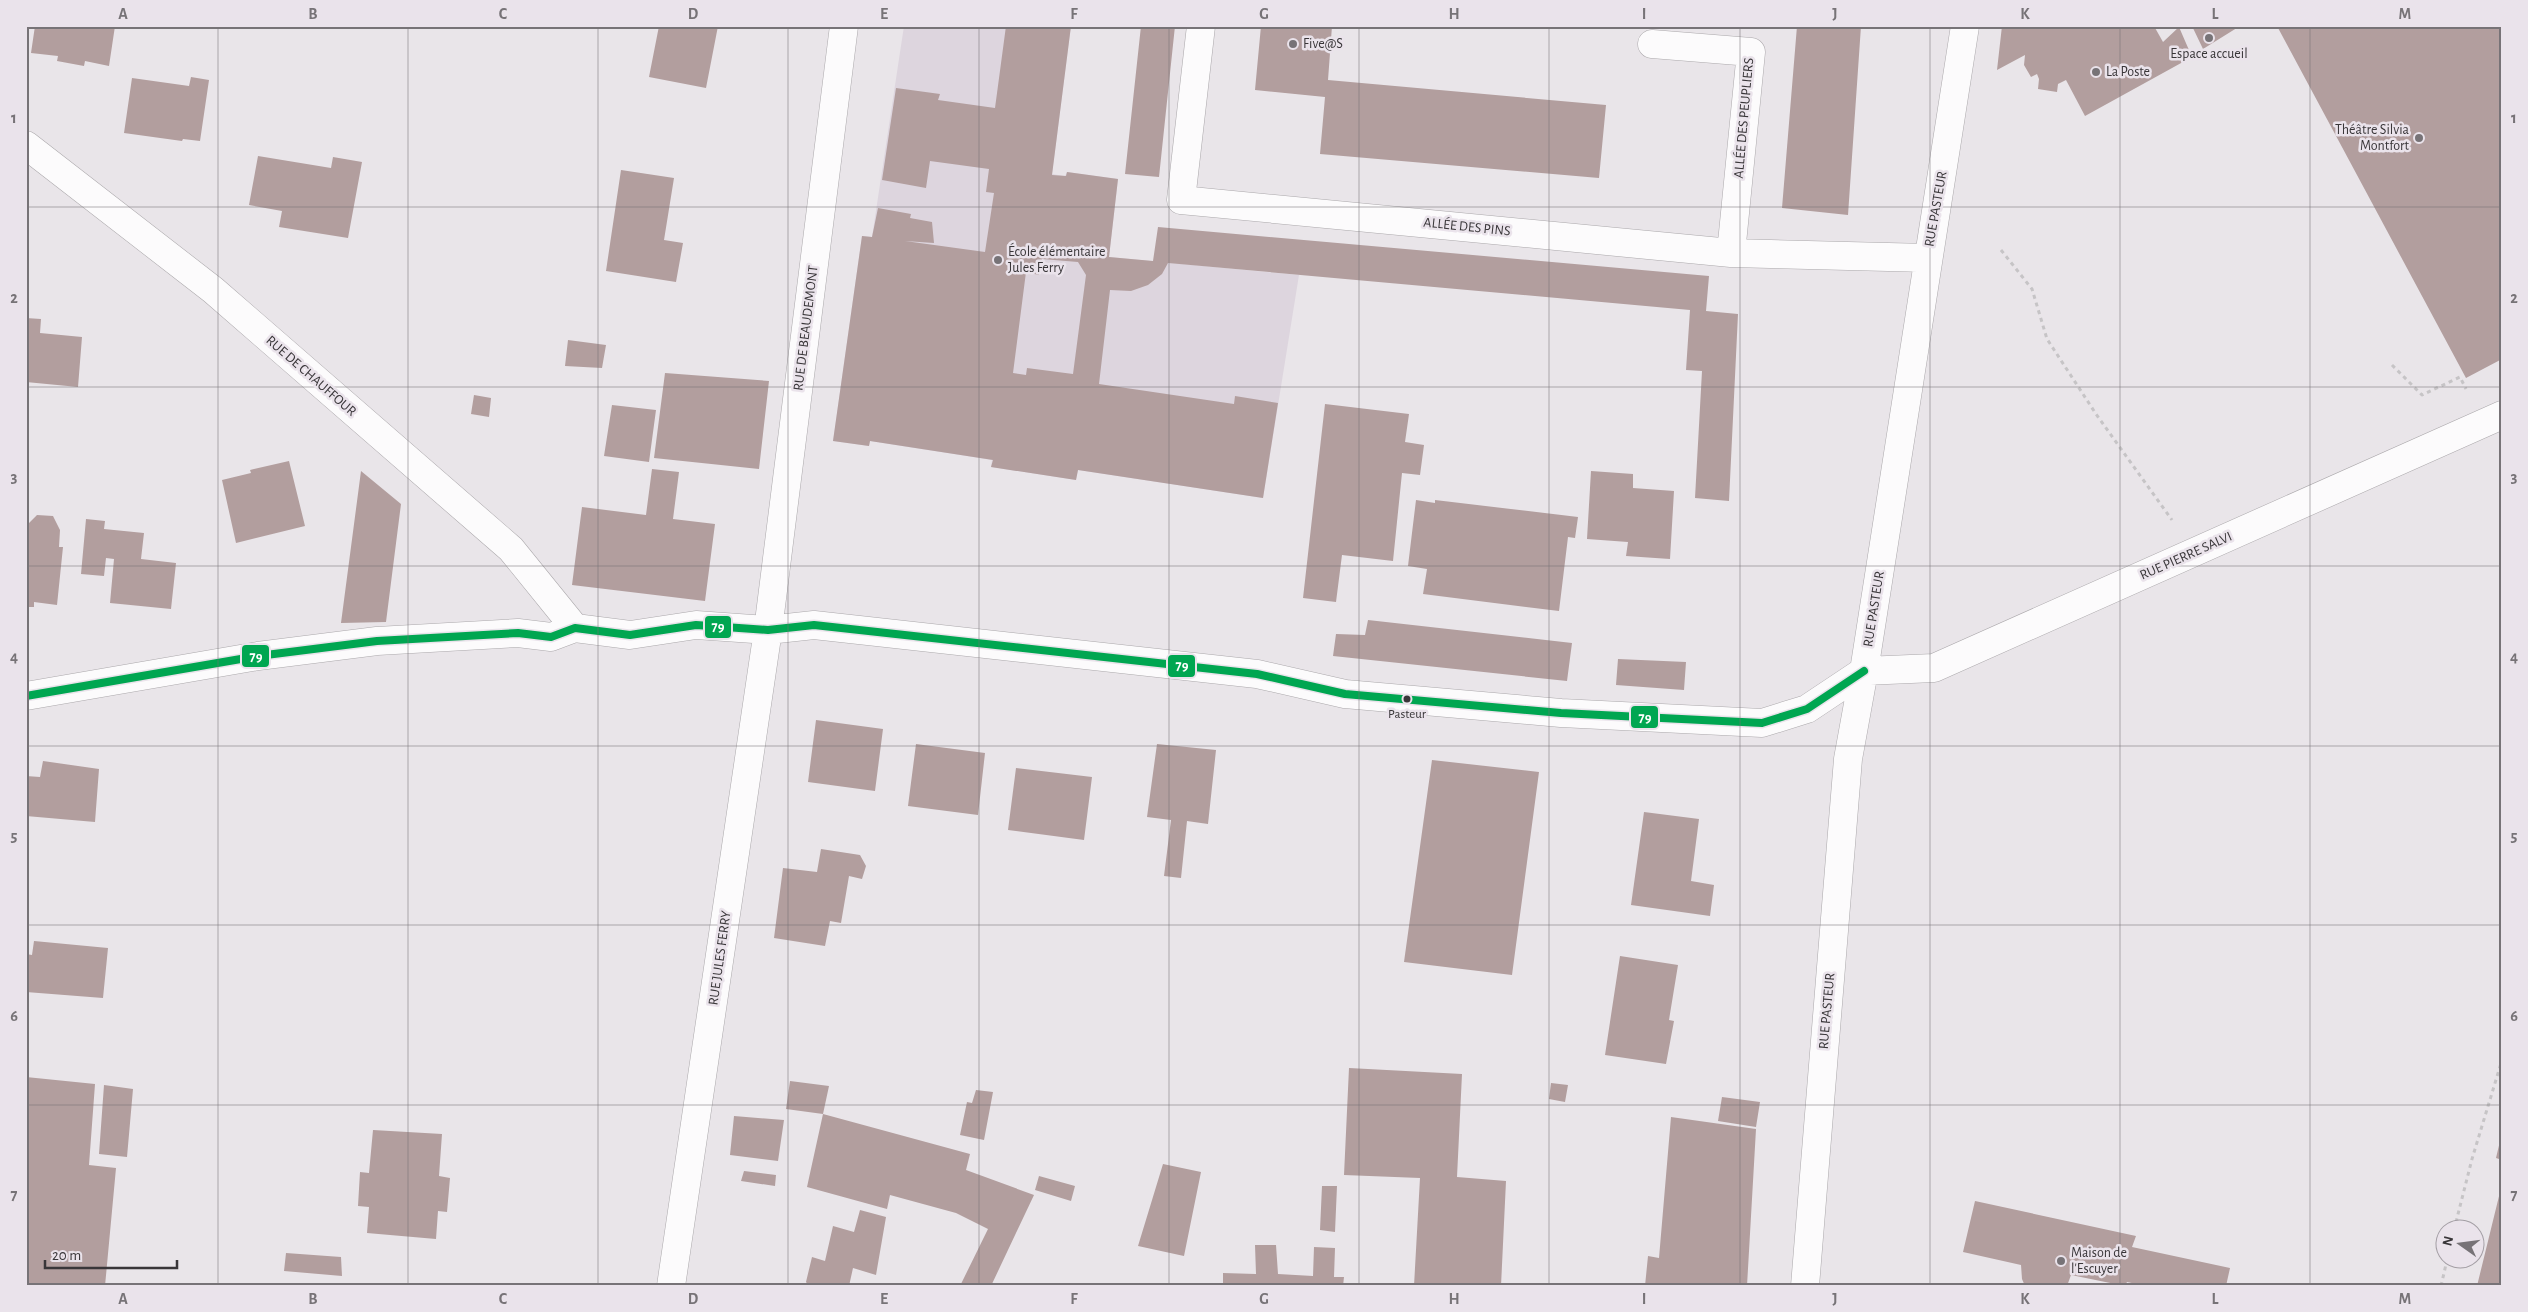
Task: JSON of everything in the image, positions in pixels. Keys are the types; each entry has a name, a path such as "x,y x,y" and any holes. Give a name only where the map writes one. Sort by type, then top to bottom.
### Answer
{"street":[{"name":"RUE DE BEAUDEMONT","path":"768,630 844,26"},
{"name":"ALLÉE DES PINS","path":"1201,26 1181,200 1731,253 1928,258"},
{"name":"RUE PASTEUR","path":"1804,1286 1848,759 1864,671 1965,26"},
{"name":"ALLÉE DES PEUPLIERS","path":"1652,44 1751,52 1731,253"},
{"name":"RUE DE CHAUFFOUR","path":"26,145 213,290 511,549 575,628"},
{"name":"RUE PIERRE SALVI","path":"1864,671 1934,668 2502,415"},
{"path":"26,696 258,656 377,640 518,633 551,637 575,628 630,635 696,625 768,630 814,625 1256,674 1345,694 1561,713 1762,723 1808,709 1864,671"},
{"name":"RUE JULES FERRY","path":"671,1286 768,630"}],"path":[{"path":"2001,250 2032,289 2047,339 2096,414 2172,520 2178,527 2230,536"},
{"path":"2392,365 2422,395 2460,377 2467,391"},
{"path":"2457,1220 2472,1159 2502,1060"},
{"path":"2441,1286 2445,1270"}],"shaded area":[{"name":"École élémentaire Jules Ferry","path":"904,26 1071,26 1052,174 1065,176 1067,172 1118,179 1109,257 1299,275 1263,498 1078,470 1076,480 991,467 992,460 870,441 869,446 833,441 862,236 872,237"}],"building":[{"path":"35,26 115,26 109,66 85,61 84,66 57,61 58,56 31,53"},
{"path":"659,26 718,26 706,88 649,77"},
{"name":"École élémentaire Jules Ferry","path":"1006,26 1071,26 1052,175 1066,176 1067,172 1118,179 1109,257 1153,261 1158,227 1709,276 1706,311 1738,314 1729,501 1695,498 1702,371 1686,370 1690,310 1168,263 1162,274 1148,285 1131,291 1110,290 1099,384 1234,404 1235,396 1278,403 1263,498 1078,470 1076,480 991,467 993,460 870,441 869,446 833,441 862,236 872,237 878,208 911,214 910,218 932,222 934,243 905,241 985,252 994,193 986,192 989,169 930,161 926,188 882,180 896,88 940,94 938,100 995,108","holes":["1042,259 1078,262 1086,275 1073,374 1027,368 1026,375 1013,373 1026,272 1039,275"]},
{"path":"1141,26 1175,26 1159,177 1125,174"},
{"path":"1261,26 1332,26 1328,80 1606,105 1599,178 1320,154 1325,97 1255,90"},
{"path":"1797,26 1861,26 1848,215 1782,208"},
{"name":"La Poste","path":"2002,26 2154,26 2163,42 2179,27 2192,57 2085,116 2066,80 2058,84 2057,92 2038,89 2039,79 2037,74 2031,77 2024,65 2025,55 1997,70"},
{"name":"Espace accueil","path":"2192,26 2240,26 2203,49"},
{"name":"Théâtre Silvia Montfort","path":"2277,26 2502,26 2502,359 2466,378"},
{"path":"191,77 209,80 200,141 183,139 182,141 124,133 132,78 189,86"},
{"path":"258,156 331,168 333,157 362,162 348,238 279,227 282,211 249,205"},
{"path":"621,170 674,178 664,240 683,243 676,282 606,271"},
{"path":"26,318 41,319 40,333 82,337 78,387 26,382"},
{"path":"568,340 606,345 602,368 565,366"},
{"path":"665,373 769,381 759,469 654,458"},
{"path":"474,395 491,398 489,417 471,414"},
{"path":"1325,404 1409,414 1405,442 1424,445 1420,475 1402,473 1393,561 1342,555 1336,602 1303,598"},
{"path":"612,405 656,410 649,462 604,456"},
{"path":"289,461 305,526 236,543 222,480 251,473 250,470"},
{"path":"652,469 679,472 673,519 715,524 705,601 572,585 582,507 646,515"},
{"path":"361,471 401,504 386,622 341,623"},
{"path":"1591,471 1633,474 1633,488 1674,491 1670,559 1626,556 1628,542 1587,539"},
{"path":"1416,500 1435,503 1435,500 1578,517 1575,538 1568,537 1559,611 1423,594 1427,569 1408,566"},
{"path":"37,515 53,516 60,530 59,547 63,547 57,605 34,602 34,607 26,607 26,526"},
{"path":"86,519 105,521 104,529 144,533 141,559 176,563 171,609 110,603 114,559 106,558 104,576 81,574"},
{"path":"1368,620 1572,643 1567,681 1333,656 1336,634 1365,635"},
{"path":"1618,659 1686,662 1684,690 1616,685"},
{"path":"816,720 883,729 875,791 808,782"},
{"path":"916,744 985,753 978,815 908,806"},
{"path":"1157,744 1216,750 1208,824 1187,821 1181,878 1164,876 1171,820 1147,817"},
{"path":"1432,760 1539,772 1512,975 1404,962"},
{"path":"43,761 99,769 95,822 26,816 26,776 40,777"},
{"path":"1016,768 1092,777 1084,840 1008,830"},
{"path":"1644,812 1699,819 1691,881 1714,885 1710,916 1631,905"},
{"path":"821,849 860,855 866,866 862,879 849,876 841,923 830,921 825,946 774,938 783,868 817,872"},
{"path":"34,941 108,948 103,998 26,992 26,954 32,955"},
{"path":"1620,956 1678,965 1669,1020 1674,1021 1666,1064 1605,1055"},
{"path":"1349,1068 1462,1074 1457,1177 1506,1181 1501,1286 1414,1286 1420,1178 1344,1175"},
{"path":"26,1077 95,1084 89,1165 116,1168 105,1286 26,1286"},
{"path":"790,1081 829,1086 823,1114 786,1109"},
{"path":"1551,1083 1568,1085 1565,1102 1549,1099"},
{"path":"104,1085 133,1089 127,1157 99,1154"},
{"path":"976,1090 993,1092 984,1140 960,1135 967,1102 972,1103"},
{"path":"1722,1097 1760,1102 1756,1127 1718,1121"},
{"path":"823,1114 970,1154 966,1170 1034,1195 991,1286 960,1286 988,1229 956,1213 890,1195 887,1209 807,1187"},
{"path":"734,1116 784,1120 778,1161 730,1155"},
{"path":"1671,1117 1756,1129 1747,1286 1645,1286 1648,1256 1659,1258"},
{"path":"373,1130 442,1134 439,1176 450,1178 447,1212 438,1211 436,1239 367,1233 369,1207 358,1206 360,1172 369,1173"},
{"path":"2502,1137 2502,1160 2496,1158"},
{"path":"1163,1164 1201,1172 1184,1256 1138,1246"},
{"path":"744,1171 776,1175 775,1186 741,1181"},
{"path":"1039,1176 1075,1186 1071,1201 1035,1190"},
{"path":"1322,1186 1337,1186 1335,1232 1320,1230"},
{"path":"2501,1188 2502,1286 2477,1286 2481,1270 2486,1270 2486,1249"},
{"path":"1975,1201 2136,1236 2132,1247 2230,1268 2226,1286 2146,1286 2127,1282 2125,1286 2071,1275 2067,1286 2025,1286 2022,1279 2021,1265 1963,1252"},
{"path":"860,1210 886,1217 876,1275 853,1268 849,1286 809,1286 806,1282 812,1257 825,1261 833,1226 854,1232"},
{"path":"1255,1245 1276,1245 1278,1274 1313,1276 1314,1247 1335,1248 1334,1277 1344,1277 1343,1286 1223,1286 1223,1273 1256,1274"},
{"path":"286,1253 341,1257 342,1276 284,1271"}],"transit line":[{"name":"79","path":"26,696 258,656 377,641 518,633 551,637 575,628 630,635 696,625 768,630 814,625 1257,674 1345,694 1561,713 1762,723 1807,709 1864,671"}],"place":[{"name":"Espace accueil","path":"2209,38"},
{"name":"Five@S","path":"1293,44"},
{"name":"La Poste","path":"2096,72"},
{"name":"Théâtre Silvia Montfort","path":"2419,138"},
{"name":"École élémentaire Jules Ferry","path":"998,260"},
{"name":"Pasteur","path":"1407,699"},
{"name":"Maison de l'Escuyer","path":"2061,1261"}]}
